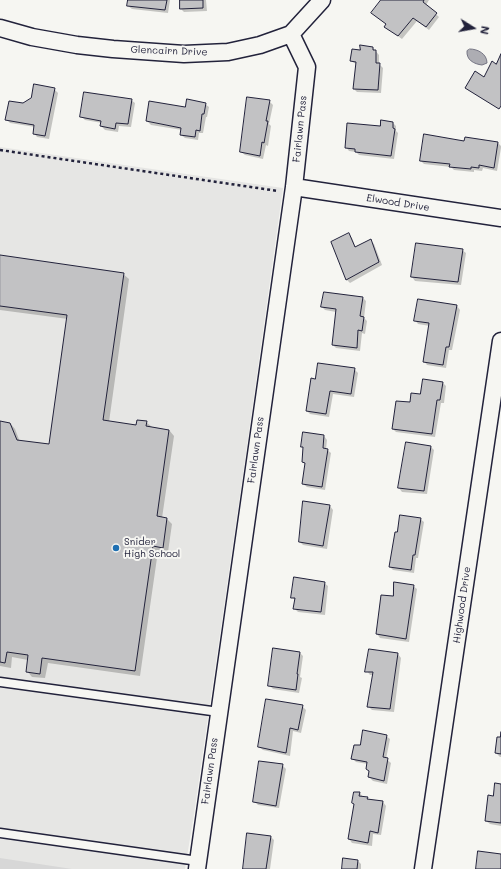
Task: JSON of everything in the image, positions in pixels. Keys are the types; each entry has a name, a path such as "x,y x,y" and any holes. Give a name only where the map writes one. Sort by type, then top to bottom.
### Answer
{"street":[{"name":"Glencairn Drive","path":"0,28 32,37 77,45 113,49 184,54 228,52 260,45 291,34 322,0"},
{"name":"Fairlawn Pass","path":"197,865 294,187 307,67 291,34"},
{"name":"Elwood Drive","path":"294,187 501,218"},
{"name":"Highwood Drive","path":"423,869 501,341"}],"lane":[{"path":"0,682 219,712"},
{"path":"0,833 197,865"}],"path":[{"path":"0,150 278,191"}],"shaded area":[{"path":"470,49 482,53 487,60 487,63 482,65 471,61 467,54 467,51"},
{"name":"Snider High School","path":"0,147 283,188 185,869 0,869"},
{"path":"0,858 72,869 0,869"}],"building":[{"path":"128,0 167,0 165,10 127,6"},
{"path":"180,0 203,0 203,8 180,9"},
{"path":"381,0 424,0 423,2 437,13 426,27 413,18 398,36 384,27 386,24 371,13"},
{"path":"360,45 373,47 373,50 376,50 376,63 380,63 378,90 353,89 356,62 350,61 352,49 360,50"},
{"path":"501,54 501,106 499,109 465,88 475,71 484,77 492,61 496,64"},
{"path":"34,84 55,88 45,136 33,134 34,125 5,120 9,101 23,103 31,98"},
{"path":"84,92 132,99 128,124 116,123 115,129 100,126 101,121 80,117"},
{"path":"247,97 270,100 266,121 268,121 260,156 240,152"},
{"path":"187,99 206,103 204,114 202,114 200,131 196,130 195,137 180,135 181,128 146,121 149,101 185,107"},
{"path":"381,120 393,122 393,128 395,129 391,156 355,152 355,149 345,148 347,123 380,126"},
{"path":"424,134 464,141 465,137 498,142 494,168 479,165 479,168 471,167 471,169 449,167 450,164 420,161"},
{"path":"349,233 355,247 371,239 379,262 346,280 331,242"},
{"path":"416,243 463,249 458,282 411,277"},
{"path":"0,255 124,273 103,420 136,425 137,420 147,421 146,426 169,430 157,516 167,518 163,548 153,546 135,671 42,658 40,674 26,672 28,655 7,652 5,663 0,662 0,421 10,423 17,440 49,444 67,315 0,306"},
{"path":"324,292 363,297 360,316 364,317 362,331 358,330 357,348 332,345 336,309 321,307"},
{"path":"418,299 457,305 449,347 446,347 443,365 423,362 429,323 414,321"},
{"path":"318,363 355,368 351,394 330,391 326,414 306,411 311,378 315,379"},
{"path":"423,379 443,382 440,400 437,400 432,434 392,429 396,401 410,402 411,393 420,394"},
{"path":"303,432 324,435 323,448 328,449 322,487 302,484 305,463 302,462 303,447 301,447"},
{"path":"406,442 431,446 424,491 398,488"},
{"path":"303,501 330,505 323,546 299,542"},
{"path":"400,515 421,518 411,570 389,567 395,532 397,532"},
{"path":"294,577 325,582 321,612 293,609 295,598 291,598"},
{"path":"394,582 414,585 406,639 376,634 381,595 393,596"},
{"path":"273,648 300,652 296,690 268,686"},
{"path":"369,649 398,653 390,709 367,707 373,672 365,672"},
{"path":"266,699 303,705 298,730 290,728 286,753 258,747"},
{"path":"363,730 387,735 383,757 388,758 384,781 368,777 369,771 366,769 367,762 351,759 354,745 360,745"},
{"path":"501,732 501,754 495,753 497,737 500,737"},
{"path":"259,761 283,764 276,806 253,802"},
{"path":"495,783 501,784 501,823 485,821 488,795 493,796"},
{"path":"354,792 360,792 359,796 368,797 367,799 383,801 378,833 370,831 368,843 348,839 354,804 352,803"},
{"path":"247,833 271,836 266,869 243,869"},
{"path":"478,851 501,854 501,869 476,869"},
{"path":"343,858 358,860 357,869 342,869"}],"place":[{"name":"Snider High School","path":"116,548"}]}
